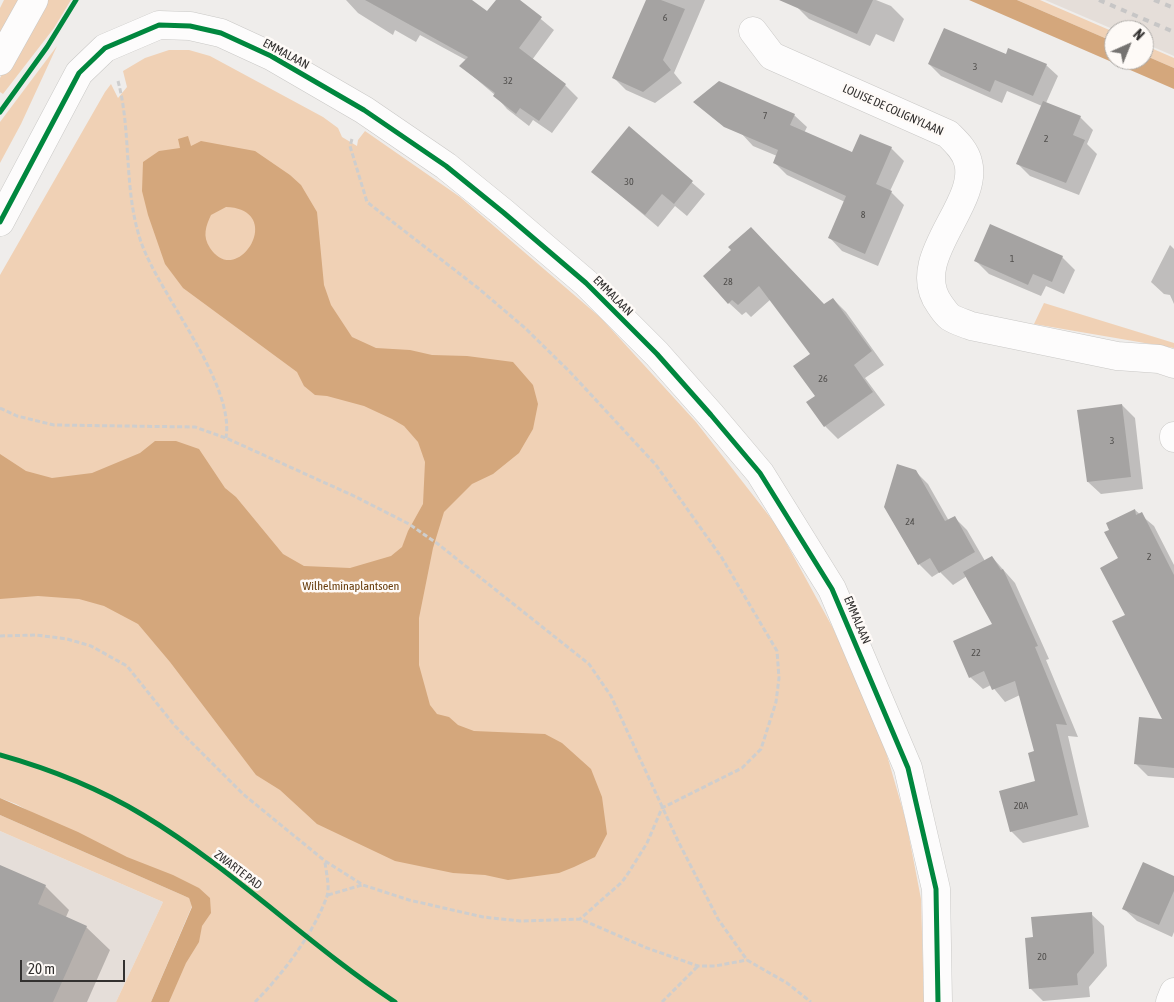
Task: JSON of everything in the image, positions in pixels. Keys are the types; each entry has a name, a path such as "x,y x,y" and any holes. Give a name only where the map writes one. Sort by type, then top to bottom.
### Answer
{"street":[{"path":"0,62 34,0"},
{"name":"EMMALAAN","path":"0,222 79,73 105,48 160,25 190,26 221,33 271,56 364,110 446,166 586,283 657,354 760,473 832,589 908,768 936,889 938,1002"},
{"name":"LOUISE DE COLIGNYLAAN","path":"752,31 772,56 948,134 962,148 968,162 970,179 936,254 930,278 936,299 949,317 971,326 1117,356 1158,359 1174,364"},
{"path":"1170,1002 1174,992"}],"path":[{"path":"105,48 116,73 124,106 127,162 134,217 141,242 150,264 208,366 228,424 226,438"},
{"path":"364,110 350,146 367,202 478,288 525,328 570,372 656,465 722,558 777,651 779,678 776,702 761,749 742,768 662,808 647,843 622,882 580,919"},
{"path":"0,408 17,416 54,425 195,427 226,438 354,496 409,524 438,544 589,664 611,696 662,808 718,918 747,960 787,983 811,1002"},
{"path":"0,636 36,635 66,639 91,646 127,666 174,726 207,761 243,794 325,861 363,885 409,900 483,917 520,921 580,919 646,948 698,966 715,966 747,960"},
{"path":"255,1002 279,975 306,937 328,895 325,861"},
{"path":"328,895 363,885"},
{"path":"298,930 313,943"},
{"path":"662,1002 698,966"}],"shaded area":[{"path":"969,0 1017,0 1104,38 1104,59"},
{"path":"1045,0 1174,0 1174,56 1154,47 1154,20 1104,20 1104,25"},
{"path":"1154,59 1174,68 1174,89 1130,70 1154,70"},
{"path":"188,136 191,146 201,141 255,151 290,175 301,185 317,212 324,285 331,305 352,337 376,348 513,362 533,385 538,404 533,429 519,453 493,474 472,484 444,512 433,548 419,618 419,665 430,705 437,714 449,717 458,725 474,731 545,734 562,743 591,769 602,797 607,834 595,857 559,873 508,880 485,875 453,873 395,861 317,824 280,790 256,775 170,662 138,624 104,606 79,599 38,596 0,599 0,454 26,471 52,478 92,473 140,453 155,441 176,441 199,449 225,488 236,497 283,554 304,566 350,568 391,556 402,547 408,531 423,504 425,462 418,442 404,426 364,406 327,396 315,395 304,386 297,372 183,288 165,264 142,191 143,162 159,151 180,148 178,139","holes":["226,207 244,211 253,220 255,232 251,244 243,254 233,260 221,258 210,248 205,235 211,215"]},
{"path":"0,798 78,832 127,857 173,875 199,888 210,898 211,913 202,926 199,942 186,963 169,1002 151,1002 192,907 189,898 0,815"},
{"path":"0,831 163,902 116,1002 0,1002"}],"green space":[{"path":"4,0 23,0 0,41 0,8"},
{"path":"44,0 71,0 54,28 3,94 0,92 0,78"},
{"path":"1017,0 1040,0 1104,28 1104,38"},
{"path":"57,46 21,124 0,163 0,122"},
{"path":"1154,49 1174,58 1174,68 1154,59"},
{"name":"Wilhelminaplantsoen","path":"169,50 189,50 210,56 323,117 338,128 342,137 357,146 358,140 365,131 460,197 601,318 696,422 777,526 834,630 884,745 906,821 921,899 924,1002 161,1002 202,905 16,804 0,798 0,275 111,84 118,98 127,87 123,71 145,58"},
{"path":"1044,303 1174,343 1174,348 1034,324"},
{"path":"0,815 189,898 192,906 151,1002 116,1002 163,902 0,831"}],"building":[{"path":"365,0 472,0 487,11 496,0 520,0 542,17 519,48 566,84 539,121 520,108 516,114 493,96 495,93 459,66 468,57"},
{"path":"646,0 661,0 685,9 663,60 671,70 643,92 612,78"},
{"path":"779,0 873,0 857,34"},
{"path":"944,28 1006,54 1008,48 1047,64 1033,96 995,80 990,92 928,64"},
{"path":"719,81 795,114 790,125 852,152 860,134 892,147 876,184 892,191 865,254 828,238 846,196 773,163 778,150 724,127 693,102"},
{"path":"1043,101 1081,116 1073,135 1085,140 1066,183 1016,164"},
{"path":"629,126 693,181 674,204 662,194 645,215 591,172"},
{"path":"990,224 1063,256 1052,282 1033,274 1028,285 974,261"},
{"path":"751,227 824,304 833,298 872,351 854,365 873,392 824,427 806,402 815,396 793,366 810,354 759,286 738,305 732,300 728,304 703,276 731,250 728,247"},
{"path":"1122,404 1131,477 1087,482 1077,410"},
{"path":"897,464 916,470 945,521 955,516 975,552 939,573 930,558 918,565 884,507"},
{"path":"1135,509 1136,515 1142,512 1174,575 1174,768 1134,764 1139,717 1162,719 1112,621 1125,615 1100,568 1118,558 1104,532 1109,530 1106,523"},
{"path":"992,556 1001,570 1003,569 1038,646 1035,647 1067,725 1056,724 1078,815 1010,832 999,791 1035,781 1028,753 1034,751 1015,681 992,690 984,671 969,678 953,641 992,624 963,572"},
{"path":"1143,862 1174,876 1174,891 1159,925 1122,909"},
{"path":"0,865 46,885 38,904 87,926 53,1002 0,1002"},
{"path":"1092,912 1094,953 1077,974 1078,985 1029,989 1025,938 1033,937 1031,917"}],"railway":[{"path":"1099,0 1174,32"},
{"path":"1154,0 1174,8"}],"cycle path":[{"path":"0,112 47,47 76,0"},
{"path":"0,222 79,73 105,48 159,25 190,26 221,33 271,56 364,110 446,166 504,213 586,283 657,354 711,415 760,473 832,589 908,768 936,889 938,1002"},
{"name":"ZWARTE PAD","path":"0,755 37,766 73,780 109,796 143,815 208,859 331,956 395,1002"}]}
